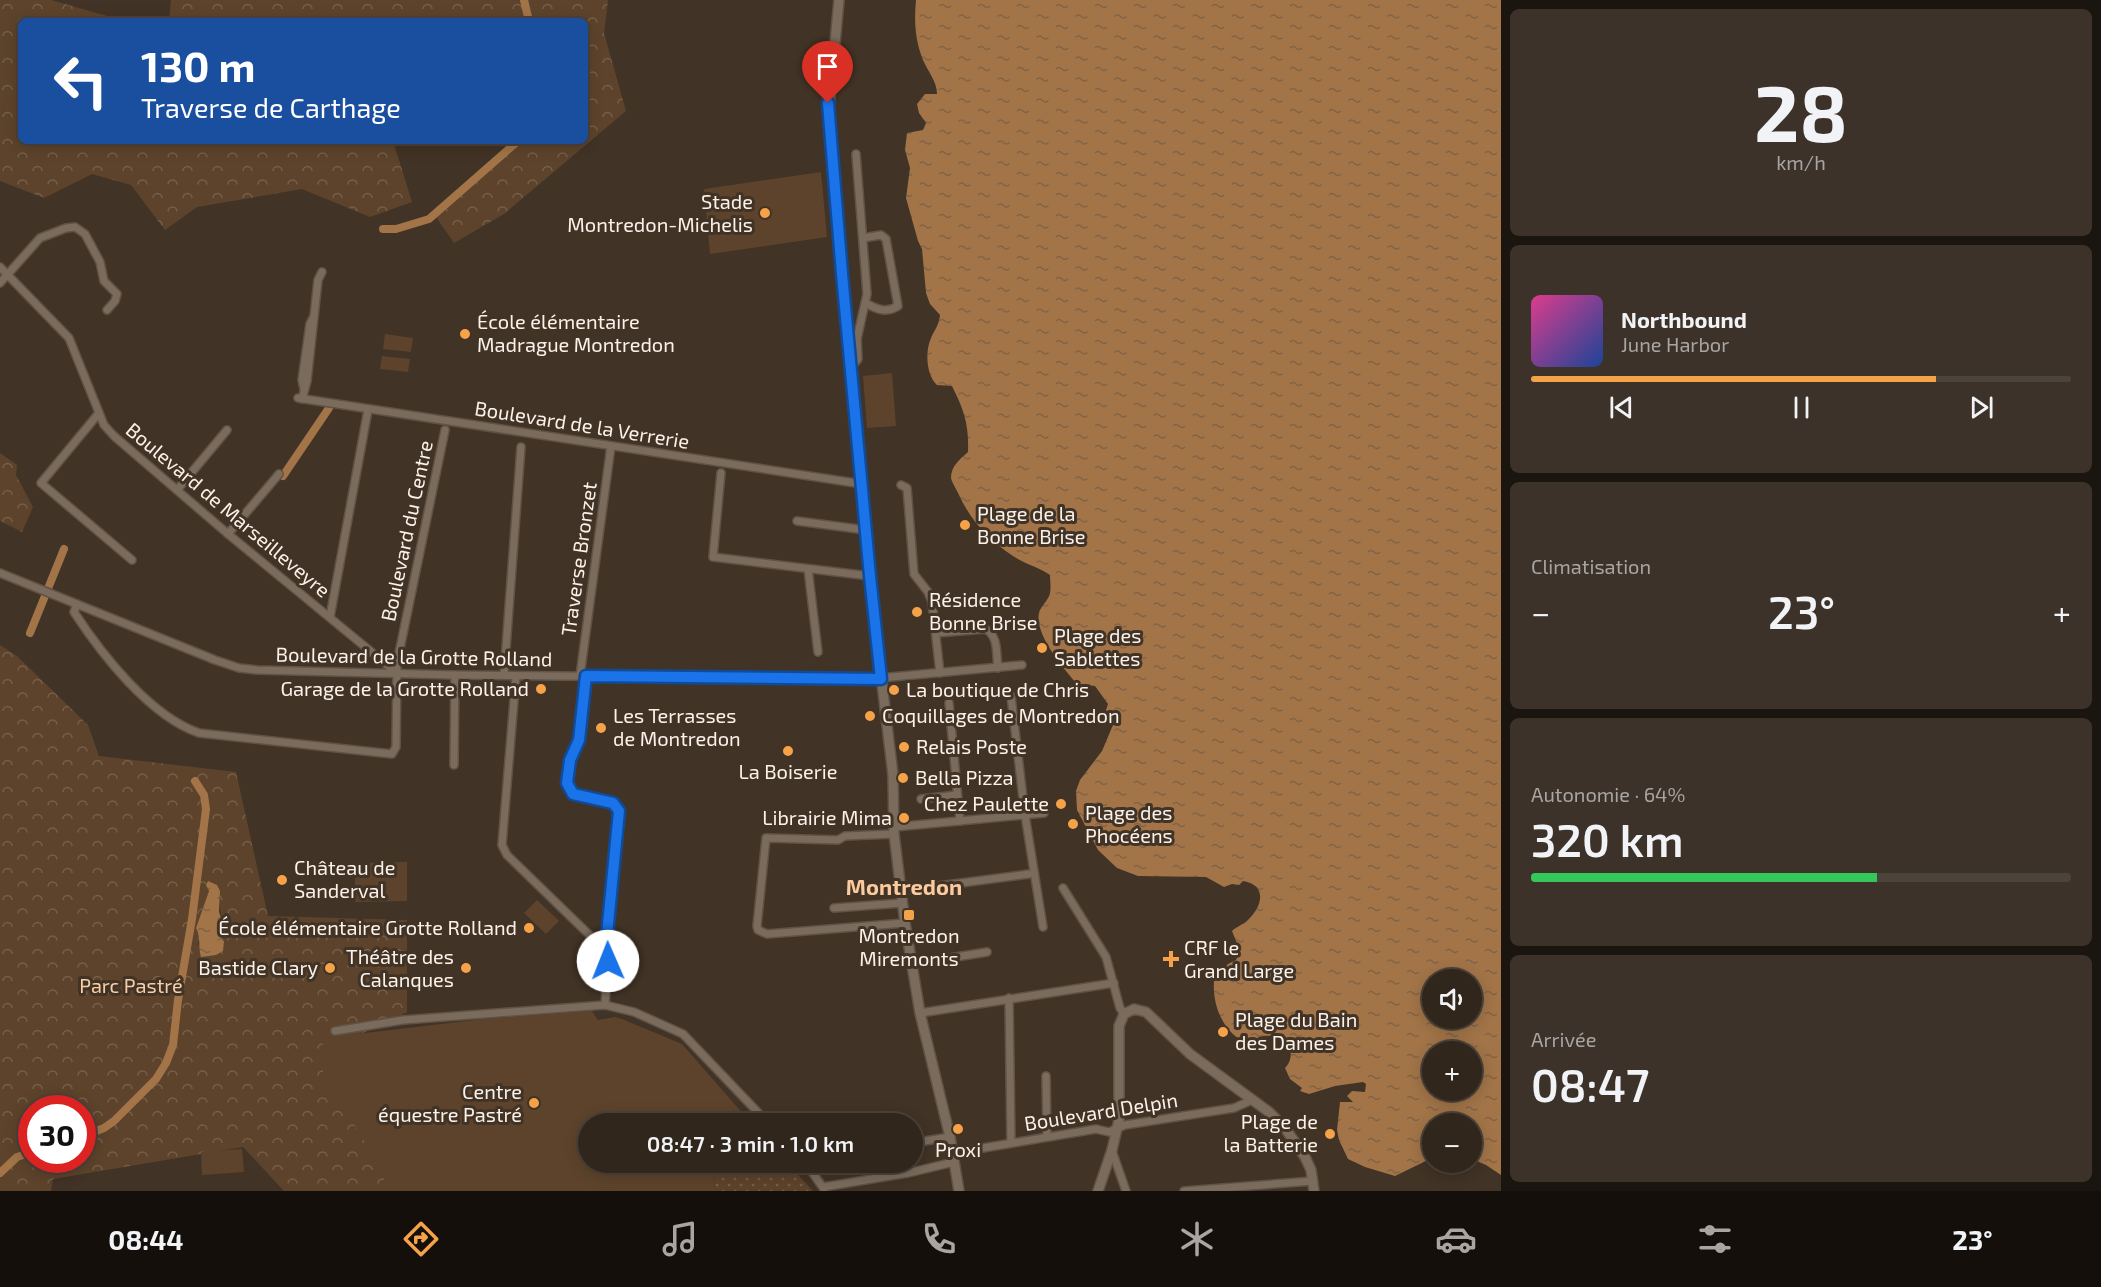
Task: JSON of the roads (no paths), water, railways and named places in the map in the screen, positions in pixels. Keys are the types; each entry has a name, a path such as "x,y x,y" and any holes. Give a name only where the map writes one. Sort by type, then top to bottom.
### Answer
{"street":[{"path":"839,0 828,113 870,576 893,775 894,830 900,891 920,1013 950,1137 959,1191"},
{"path":"850,364 855,363 858,359 857,339 866,303 856,154"},
{"path":"0,283 40,238 75,227 86,234 100,262 104,281 117,294 116,301 107,310"},
{"path":"863,238 881,235 886,239 898,306 896,309 876,310 866,303"},
{"name":"Boulevard de Marseilleveyre","path":"0,267 69,338 104,425 114,436 396,673"},
{"name":"Boulevard de la Verrerie","path":"322,272 318,280 307,381 300,398 862,484"},
{"path":"330,617 368,410"},
{"path":"99,413 41,483 132,560"},
{"path":"177,490 227,430"},
{"name":"Boulevard du Centre","path":"77,604 74,612 94,644 128,681 167,717 183,727 199,733 392,754 396,747 396,673 445,430"},
{"name":"Traverse Bronzet","path":"606,951 619,811 613,803 573,794 567,783 570,760 579,740 583,676 611,446"},
{"path":"504,675 521,447"},
{"path":"721,472 713,557 870,576"},
{"path":"228,534 279,474"},
{"path":"901,485 907,488 914,574 928,592 932,602 940,673"},
{"path":"797,521 866,530"},
{"path":"808,568 818,652"},
{"name":"Boulevard de la Grotte Rolland","path":"0,573 214,660 239,668 257,670 516,676 881,679 1022,665"},
{"path":"936,633 990,630 994,636 998,668"},
{"path":"454,765 455,675"},
{"path":"516,676 502,845 507,855 606,951 608,961 605,1005"},
{"path":"1011,696 1025,815 1043,927"},
{"path":"949,704 960,821"},
{"path":"921,799 957,795"},
{"path":"905,923 766,934 758,930 766,838 838,840 845,836 1044,813"},
{"path":"900,891 1029,874"},
{"path":"1063,888 1106,957 1120,1008 1124,1014"},
{"path":"834,908 902,903"},
{"path":"912,964 987,952"},
{"path":"920,1013 1114,983"},
{"path":"1009,998 1011,1143"},
{"path":"335,1031 403,1020 605,1005 634,1012 683,1034 758,1113"},
{"path":"1098,1191 1117,1128 1120,1099 1119,1026 1124,1014 1134,1010 1146,1012 1190,1054 1269,1112 1290,1134 1305,1157 1314,1191"},
{"path":"1046,1076 1047,1137"},
{"name":"Boulevard Delpin","path":"824,1189 908,1173 953,1158 1011,1143 1096,1129 1108,1131 1125,1125 1234,1108 1252,1100"},
{"path":"923,1141 950,1137"},
{"path":"1112,1150 1126,1191"},
{"path":"813,1173 824,1189"},
{"path":"1184,1191 1313,1181"}],"water":[{"path":"916,0 1501,0 1501,1175 1482,1163 1482,1113 1422,1113 1422,1163 1395,1176 1348,1159 1337,1130 1340,1102 1353,1102 1347,1096 1352,1091 1365,1092 1366,1084 1363,1082 1335,1086 1309,1094 1300,1091 1302,1088 1290,1079 1285,1068 1290,1060 1290,1045 1272,1036 1259,1037 1253,1045 1243,1041 1228,1029 1218,1011 1214,981 1228,964 1236,960 1240,951 1232,931 1248,920 1257,909 1260,897 1256,887 1243,881 1239,885 1232,884 1224,887 1206,877 1138,876 1117,868 1098,850 1077,810 1076,791 1080,780 1102,751 1113,725 1106,710 1108,704 1095,686 1077,684 1057,660 1044,639 1038,619 1040,610 1050,593 1050,575 1018,559 996,543 975,522 951,478 954,466 968,452 968,433 960,402 952,386 937,385 929,369 927,356 929,343 940,315 930,304 926,293 922,249 906,198 910,168 905,150 907,133 923,130 926,123 919,113 917,104 925,94 937,94 936,85 918,45"},
{"path":"208,881 217,885 220,891 219,912 223,924 220,936 224,941 223,951 216,955 201,957 196,928 209,891 206,885"}],"waterway":[{"path":"524,0 528,18"},
{"path":"383,229 396,229 429,219 515,144"},
{"path":"283,476 329,408"},
{"path":"30,633 64,549"},
{"path":"96,1131 114,1121 156,1079 173,1045 206,809 204,795 195,781"},
{"path":"0,1173 18,1157"}],"place":[{"name":"Stade Montredon-Michelis","path":"765,213"},
{"name":"École élémentaire Madrague Montredon","path":"465,334"},
{"name":"Plage de la Bonne Brise","path":"965,525"},
{"name":"Résidence Bonne Brise","path":"917,612"},
{"name":"Plage des Sablettes","path":"1042,648"},
{"name":"Garage de la Grotte Rolland","path":"541,689"},
{"name":"La boutique de Chris","path":"894,690"},
{"name":"Coquillages de Montredon","path":"870,716"},
{"name":"Les Terrasses de Montredon","path":"601,728"},
{"name":"Relais Poste","path":"904,747"},
{"name":"La Boiserie","path":"788,751"},
{"name":"Bella Pizza","path":"903,778"},
{"name":"Chez Paulette","path":"1061,804"},
{"name":"Librairie Mima","path":"904,818"},
{"name":"Plage des Phocéens","path":"1073,824"},
{"name":"Château de Sanderval","path":"282,880"},
{"name":"Montredon Miremonts","path":"909,915"},
{"name":"École élémentaire Grotte Rolland","path":"529,928"},
{"name":"CRF le Grand Large","path":"1171,959"},
{"name":"Bastide Clary","path":"330,968"},
{"name":"Théâtre des Calanques","path":"466,968"},
{"name":"Plage du Bain des Dames","path":"1223,1032"},
{"name":"Centre équestre Pastré","path":"534,1103"},
{"name":"Proxi","path":"958,1129"},
{"name":"Plage de la Batterie","path":"1330,1134"}],"district":[{"name":"Montredon","path":"904,887"}],"park label":[{"name":"Parc Pastré","path":"131,986"}]}
